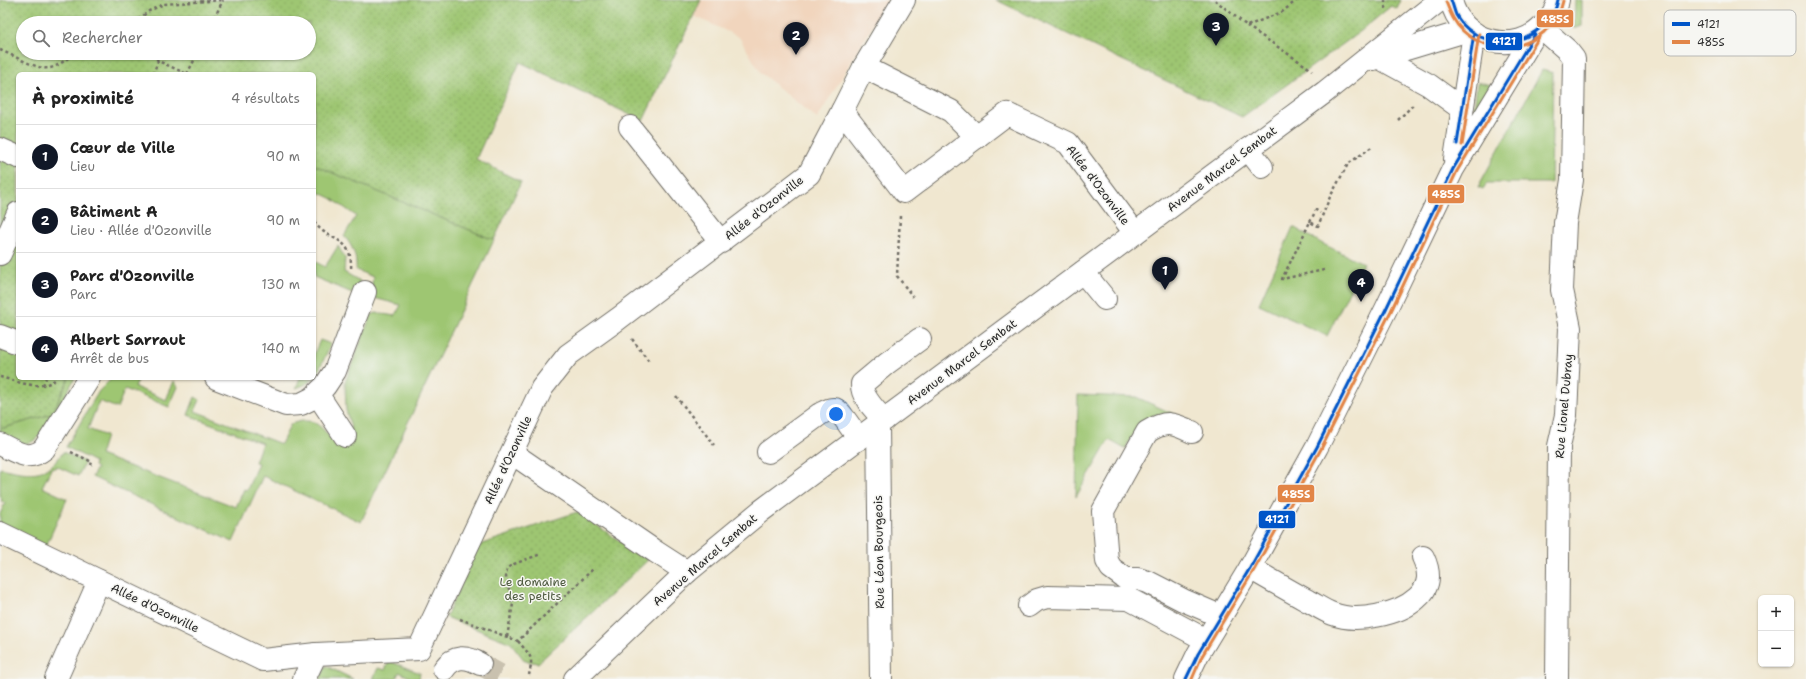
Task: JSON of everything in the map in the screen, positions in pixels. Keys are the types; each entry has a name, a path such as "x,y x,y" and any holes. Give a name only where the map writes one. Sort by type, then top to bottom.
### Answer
{"street":[{"name":"Allée d'Ozonville","path":"0,533 99,582 264,660 316,654 419,649 542,388 568,355 721,242 808,174 864,67 904,0"},
{"name":"Avenue Marcel Sembat","path":"575,679 687,572 761,512 1248,149 1370,60 1440,0"},
{"path":"1451,0 1452,6 1459,19 1471,32 1485,39 1511,43 1523,39 1538,31"},
{"path":"1186,679 1202,647 1250,568 1320,440 1386,309 1453,169 1538,31 1552,17 1558,0"},
{"name":"Rue Lionel Dubray","path":"1538,31 1567,50 1574,59 1572,180 1565,223 1562,290 1570,328 1566,415 1559,446 1557,679"},
{"path":"1453,169 1471,32"},
{"name":"Avenue Marcel Sembat","path":"1370,60 1471,32"},
{"path":"1370,60 1429,85 1462,109"},
{"path":"864,67 951,111 977,137"},
{"path":"842,111 904,192"},
{"name":"Allée d'Ozonville","path":"904,192 1008,114 1068,143 1135,233"},
{"name":"Allée d'Ozonville","path":"630,127 721,242"},
{"path":"0,148 16,156"},
{"path":"1248,149 1262,167"},
{"path":"1,250 16,217"},
{"path":"1083,272 1105,299"},
{"path":"221,380 286,405 301,404 318,395 334,371 365,292"},
{"path":"0,336 16,342"},
{"path":"881,423 862,389 862,384 920,339"},
{"path":"0,444 20,454 29,456 37,454 44,448 88,380"},
{"path":"318,395 344,436"},
{"path":"768,452 820,414 833,409 839,412 859,439"},
{"name":"Rue Léon Bourgeois","path":"881,423 881,679"},
{"path":"1192,432 1178,425 1168,423 1158,424 1147,432 1103,510 1107,561 1110,568 1126,579 1138,579 1148,582 1183,600 1220,616"},
{"path":"512,453 687,572"},
{"path":"1250,568 1334,615 1364,618 1379,616 1401,608 1415,601 1422,594 1428,584 1429,573 1423,557"},
{"path":"56,679 99,582"},
{"path":"1029,606 1037,600 1047,597 1129,599 1202,647"},
{"path":"1177,679 1202,647"},
{"path":"304,679 316,654"},
{"path":"444,669 453,660 460,658 473,660 480,664"}],"path":[{"path":"145,16 150,11 164,4 223,0 215,16"},
{"path":"1215,0 1247,26 1309,68 1325,92"},
{"path":"1247,26 1282,12 1297,0"},
{"path":"1385,0 1387,10 1392,14"},
{"path":"0,50 16,57"},
{"path":"23,60 39,67 48,68 58,65 65,60"},
{"path":"188,72 194,60"},
{"path":"154,72 158,61 183,72"},
{"path":"1310,222 1318,226 1330,197 1348,164 1372,146"},
{"path":"904,192 899,218 897,276 913,297"},
{"path":"1320,212 1316,210 1282,279 1324,270"},
{"path":"316,224 319,228 341,241 348,250 351,256 351,272 366,279 367,283 365,292"},
{"path":"0,377 39,386 47,385 54,380"},
{"path":"43,385 45,380"},
{"path":"676,396 714,445"},
{"path":"506,637 513,604 506,578 507,568 541,554"},
{"path":"518,641 594,568"},
{"path":"438,610 518,641 531,657 532,662 529,675"}],"shaded area":[{"path":"701,0 888,0 817,119 761,73 739,37 694,16"}],"green space":[{"path":"0,0 701,0 643,121 520,62 476,159 521,182 494,240 316,166 316,72 16,72 16,380 68,380 52,414 0,429"},
{"path":"996,0 1401,0 1397,9 1391,6 1361,31 1242,117"},
{"path":"1575,0 1582,0 1582,26 1574,29"},
{"path":"1542,70 1553,73 1551,183 1487,183 1483,189 1478,187"},
{"path":"1478,82 1492,85 1473,119 1477,84"},
{"path":"316,166 494,240 361,522 263,476 233,542 92,477 97,468 94,466 95,462 66,447 99,391 110,380 138,380 135,387 166,400 174,381 178,387 169,407 125,389 117,408 99,401 88,429 106,436 100,455 236,507 244,489 247,490 258,463 255,462 262,443 188,415 195,397 200,400 195,411 281,444 291,424 300,421 307,421 313,422 323,429 337,446 351,428 346,410 345,382 371,315 376,313 395,316 401,305 370,297 373,277 356,270 354,252 344,236 356,216 331,198 316,191"},
{"path":"1293,227 1323,244 1363,263 1327,336 1259,304"},
{"path":"338,246 345,258 344,272 360,281 357,295 316,278 316,262 325,267"},
{"path":"320,340 331,344 316,375 316,349"},
{"path":"68,380 74,380 55,415 35,440 29,443 22,443 0,434 0,429 52,414"},
{"path":"299,380 312,380 308,383 296,388"},
{"path":"1078,395 1136,397 1178,416 1158,414 1151,416 1139,426 1125,449 1109,440 1076,497"},
{"path":"63,452 85,462 78,476 56,466 55,468 52,467 42,487 67,499 46,546 0,525 0,514 5,503 1,501 2,499 0,497 0,468 28,473 43,471 57,461"},
{"name":"Le domaine des petits","path":"577,512 648,560 538,663 525,661 511,643 446,617 479,545"},
{"path":"389,661 420,673 419,679 413,679 399,672 396,679 373,679 378,668 385,670"},
{"path":"326,666 353,679 320,679"}],"tunnel":[{"path":"480,664 507,679"}],"transit line":[{"name":"4121","path":"1451,0 1456,15 1463,25 1473,33 1483,38 1495,41 1519,39 1530,35 1540,28 1552,16 1558,0"},
{"name":"485S","path":"1446,2 1455,21 1463,31 1482,43 1503,47 1514,46 1535,39 1544,32 1556,18 1563,1"},
{"name":"4121","path":"1457,144 1474,33"},
{"name":"485S","path":"1462,145 1479,34"},
{"name":"4121","path":"1186,679 1198,654 1250,568 1317,447 1386,309 1453,169 1535,34"},
{"name":"485S","path":"1192,679 1202,656 1254,570 1321,449 1391,311 1457,171 1539,37"}],"place":[{"name":"Parc d'Ozonville","path":"1216,46"},
{"name":"Bâtiment A","path":"796,55"},
{"name":"Cœur de Ville","path":"1165,290"},
{"name":"Albert Sarraut","path":"1361,302"}]}
